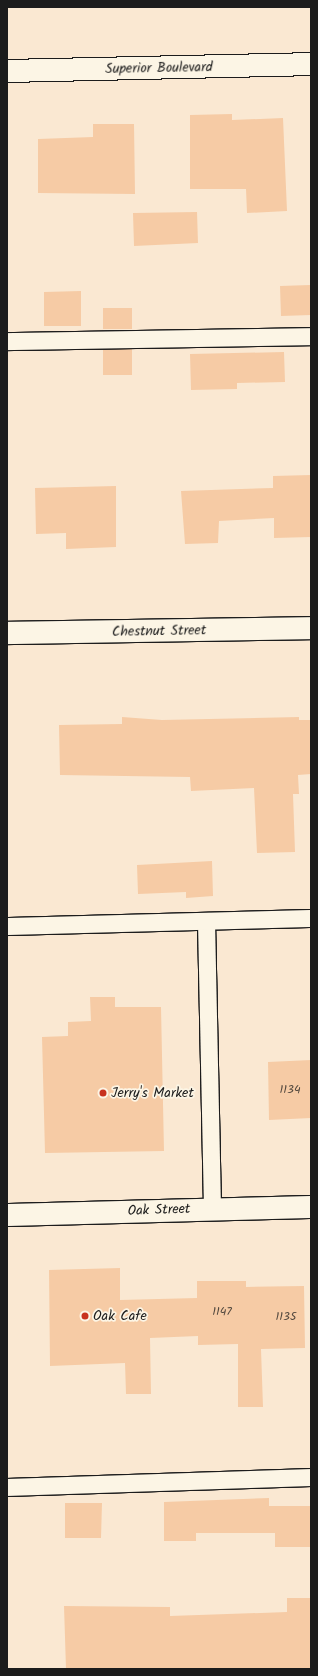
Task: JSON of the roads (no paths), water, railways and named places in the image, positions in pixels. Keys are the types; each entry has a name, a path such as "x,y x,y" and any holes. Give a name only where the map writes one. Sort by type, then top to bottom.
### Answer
{"street":[{"name":"Superior Boulevard","path":"7,71 311,64"},
{"name":"Chestnut Street","path":"7,633 311,628"},
{"name":"Oak Street","path":"7,1214 212,1208 311,1207"}],"lane":[{"path":"7,342 311,336"},
{"path":"7,926 311,918"},
{"path":"206,921 212,1208"},
{"path":"7,1487 311,1477"}],"place":[{"name":"Jerry's Market","path":"103,1093"},
{"name":"Oak Cafe","path":"85,1316"}]}
